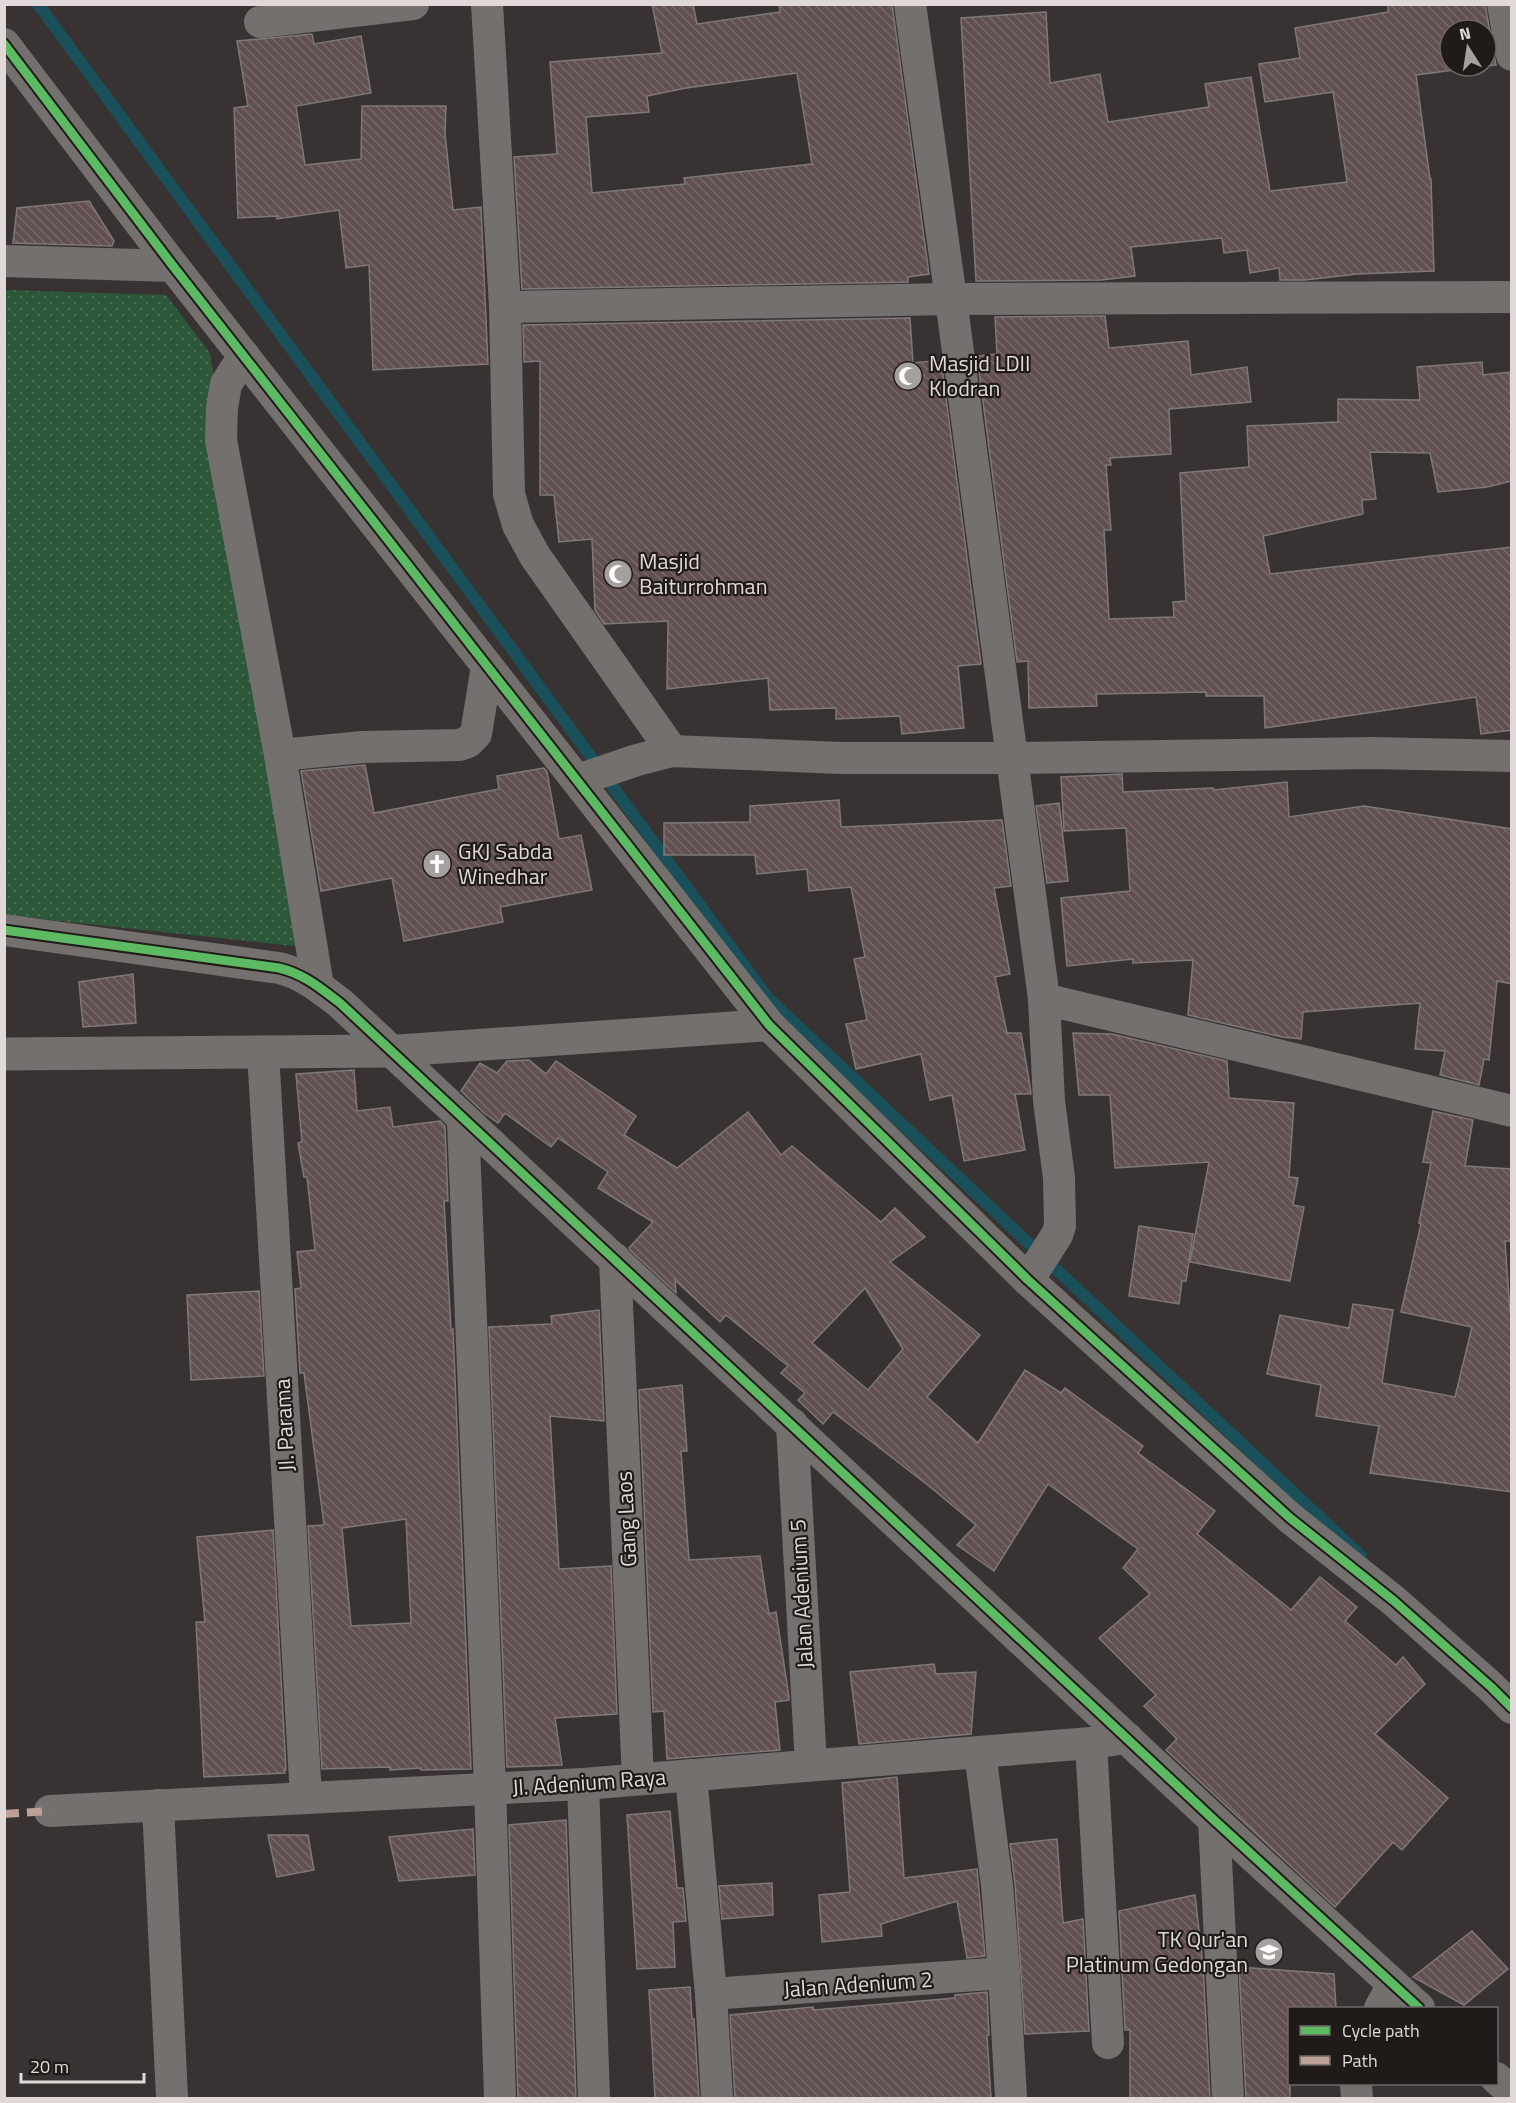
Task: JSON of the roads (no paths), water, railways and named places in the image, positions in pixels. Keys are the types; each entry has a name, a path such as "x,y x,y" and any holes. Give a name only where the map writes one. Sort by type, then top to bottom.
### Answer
{"street":[{"path":"260,22 413,4"},
{"path":"487,4 505,307 509,494 518,525 535,556 672,751"},
{"path":"910,4 1044,999 1049,1101 1059,1178 1060,1226 1057,1235 1034,1272"},
{"path":"1503,4 1512,55"},
{"path":"4,44 173,266 488,666 586,778 769,1025 1034,1272 1290,1518 1394,1601 1512,1708"},
{"path":"4,261 173,266"},
{"path":"505,307 951,299 1512,297"},
{"path":"244,356 226,384 222,408 221,440 279,755 318,986"},
{"path":"279,755 363,747 459,745 468,742 476,734 488,666"},
{"path":"586,778 637,760 672,751 841,758 1372,753 1512,756"},
{"path":"4,930 279,968 296,972 318,986 340,1003 1214,1820 1387,1997 1416,2007"},
{"path":"1044,999 1512,1111"},
{"path":"4,1054 391,1051 769,1025"},
{"name":"Jl. Parama","path":"262,1052 306,1797"},
{"path":"464,1121 500,2098"},
{"name":"Gang Laos","path":"615,1259 638,1779"},
{"name":"Jalan Adenium 5","path":"792,1424 811,1765"},
{"name":"Jl. Adenium Raya","path":"50,1811 583,1784 1091,1743 1127,1738"},
{"path":"1091,1743 1107,2043"},
{"path":"980,1752 997,1885 1011,2098"},
{"path":"691,1774 711,1994 717,2098"},
{"path":"583,1784 594,2098"},
{"path":"158,1805 172,2098"},
{"path":"1214,1820 1228,2098"},
{"name":"Jalan Adenium 2","path":"711,1994 1004,1973"},
{"path":"1498,2079 1512,2092"}],"waterway":[{"path":"38,4 768,998 1361,1556"}],"place":[{"name":"Masjid LDII Klodran","path":"908,376"},
{"name":"Masjid Baiturrohman","path":"618,574"},
{"name":"GKJ Sabda Winedhar","path":"437,864"},
{"name":"TK Qur'an Platinum Gedongan","path":"1269,1952"}]}
